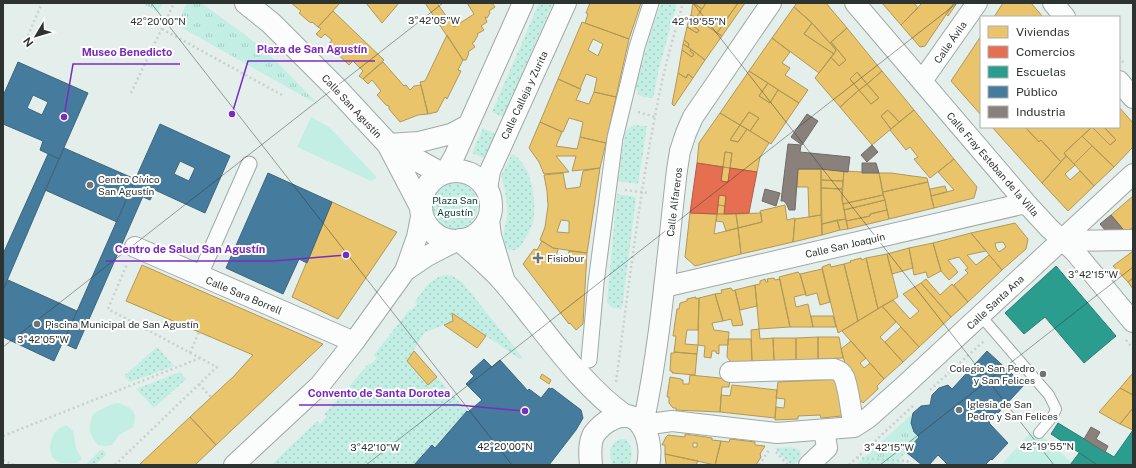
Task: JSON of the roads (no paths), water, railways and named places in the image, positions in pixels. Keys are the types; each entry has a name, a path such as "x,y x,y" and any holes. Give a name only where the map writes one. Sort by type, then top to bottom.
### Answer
{"street":[{"name":"Calle San Agustín","path":"246,3 271,23 336,88 388,144 422,210"},
{"name":"Calle Calleja y Zurita","path":"487,189 490,171 566,3"},
{"path":"591,465 591,444 596,418 587,370 608,187 615,138 637,47 651,3"},
{"name":"Calle Alfareros","path":"634,420 650,391 680,151 693,117 770,3"},
{"name":"Calle Fray Esteban de la Villa","path":"855,3 1026,203 1062,241 1075,252 1133,322"},
{"name":"Calle Ávila","path":"922,81 977,3"},
{"path":"1053,3 1064,16"},
{"path":"443,173 454,157 518,6"},
{"path":"1120,83 1133,98"},
{"name":"Calle San Agustín","path":"388,144 420,142 452,134 468,125"},
{"name":"Calle San Agustín","path":"388,144 443,173"},
{"path":"200,276 249,164"},
{"path":"234,465 320,385 354,342 405,272 417,237 424,191 432,180 443,173 461,171 472,175 480,181 487,189 491,203 491,214 483,228 476,235 459,240 427,256 405,272"},
{"name":"Calle Santa Ana","path":"634,420 672,421 777,433 854,427 868,418 1133,174"},
{"name":"Calle San Joaquín","path":"664,287 1026,203"},
{"path":"422,210 427,225 436,234 446,239 459,240 503,280 587,370 613,408 634,420 648,437 648,465"},
{"path":"488,220 490,236 503,280"},
{"path":"1062,241 1133,240"},
{"name":"Calle Sara Borrell","path":"135,247 354,342"},
{"path":"730,372 834,369 839,371 844,376 854,427"},
{"path":"594,434 605,423 615,417 634,420"},
{"path":"809,465 827,448 824,430"}],"lane":[{"path":"980,315 1049,394 1056,409 1053,416 1039,433"}],"place":[{"name":"Plaza de San Agustín","path":"232,114"},
{"name":"Museo Benedicto","path":"64,117"},
{"name":"Centro Cívico San Agustín","path":"90,185"},
{"name":"Centro de Salud San Agustín","path":"346,255"},
{"name":"Fisiobur","path":"538,258"},
{"name":"Piscina Municipal de San Agustín","path":"37,324"},
{"name":"Colegio San Pedro y San Felices","path":"1043,374"},
{"name":"Iglesia de San Pedro y San Felices","path":"959,410"},
{"name":"Convento de Santa Dorotea","path":"525,411"}],"park label":[{"name":"Plaza San Agustín","path":"455,206"}]}
